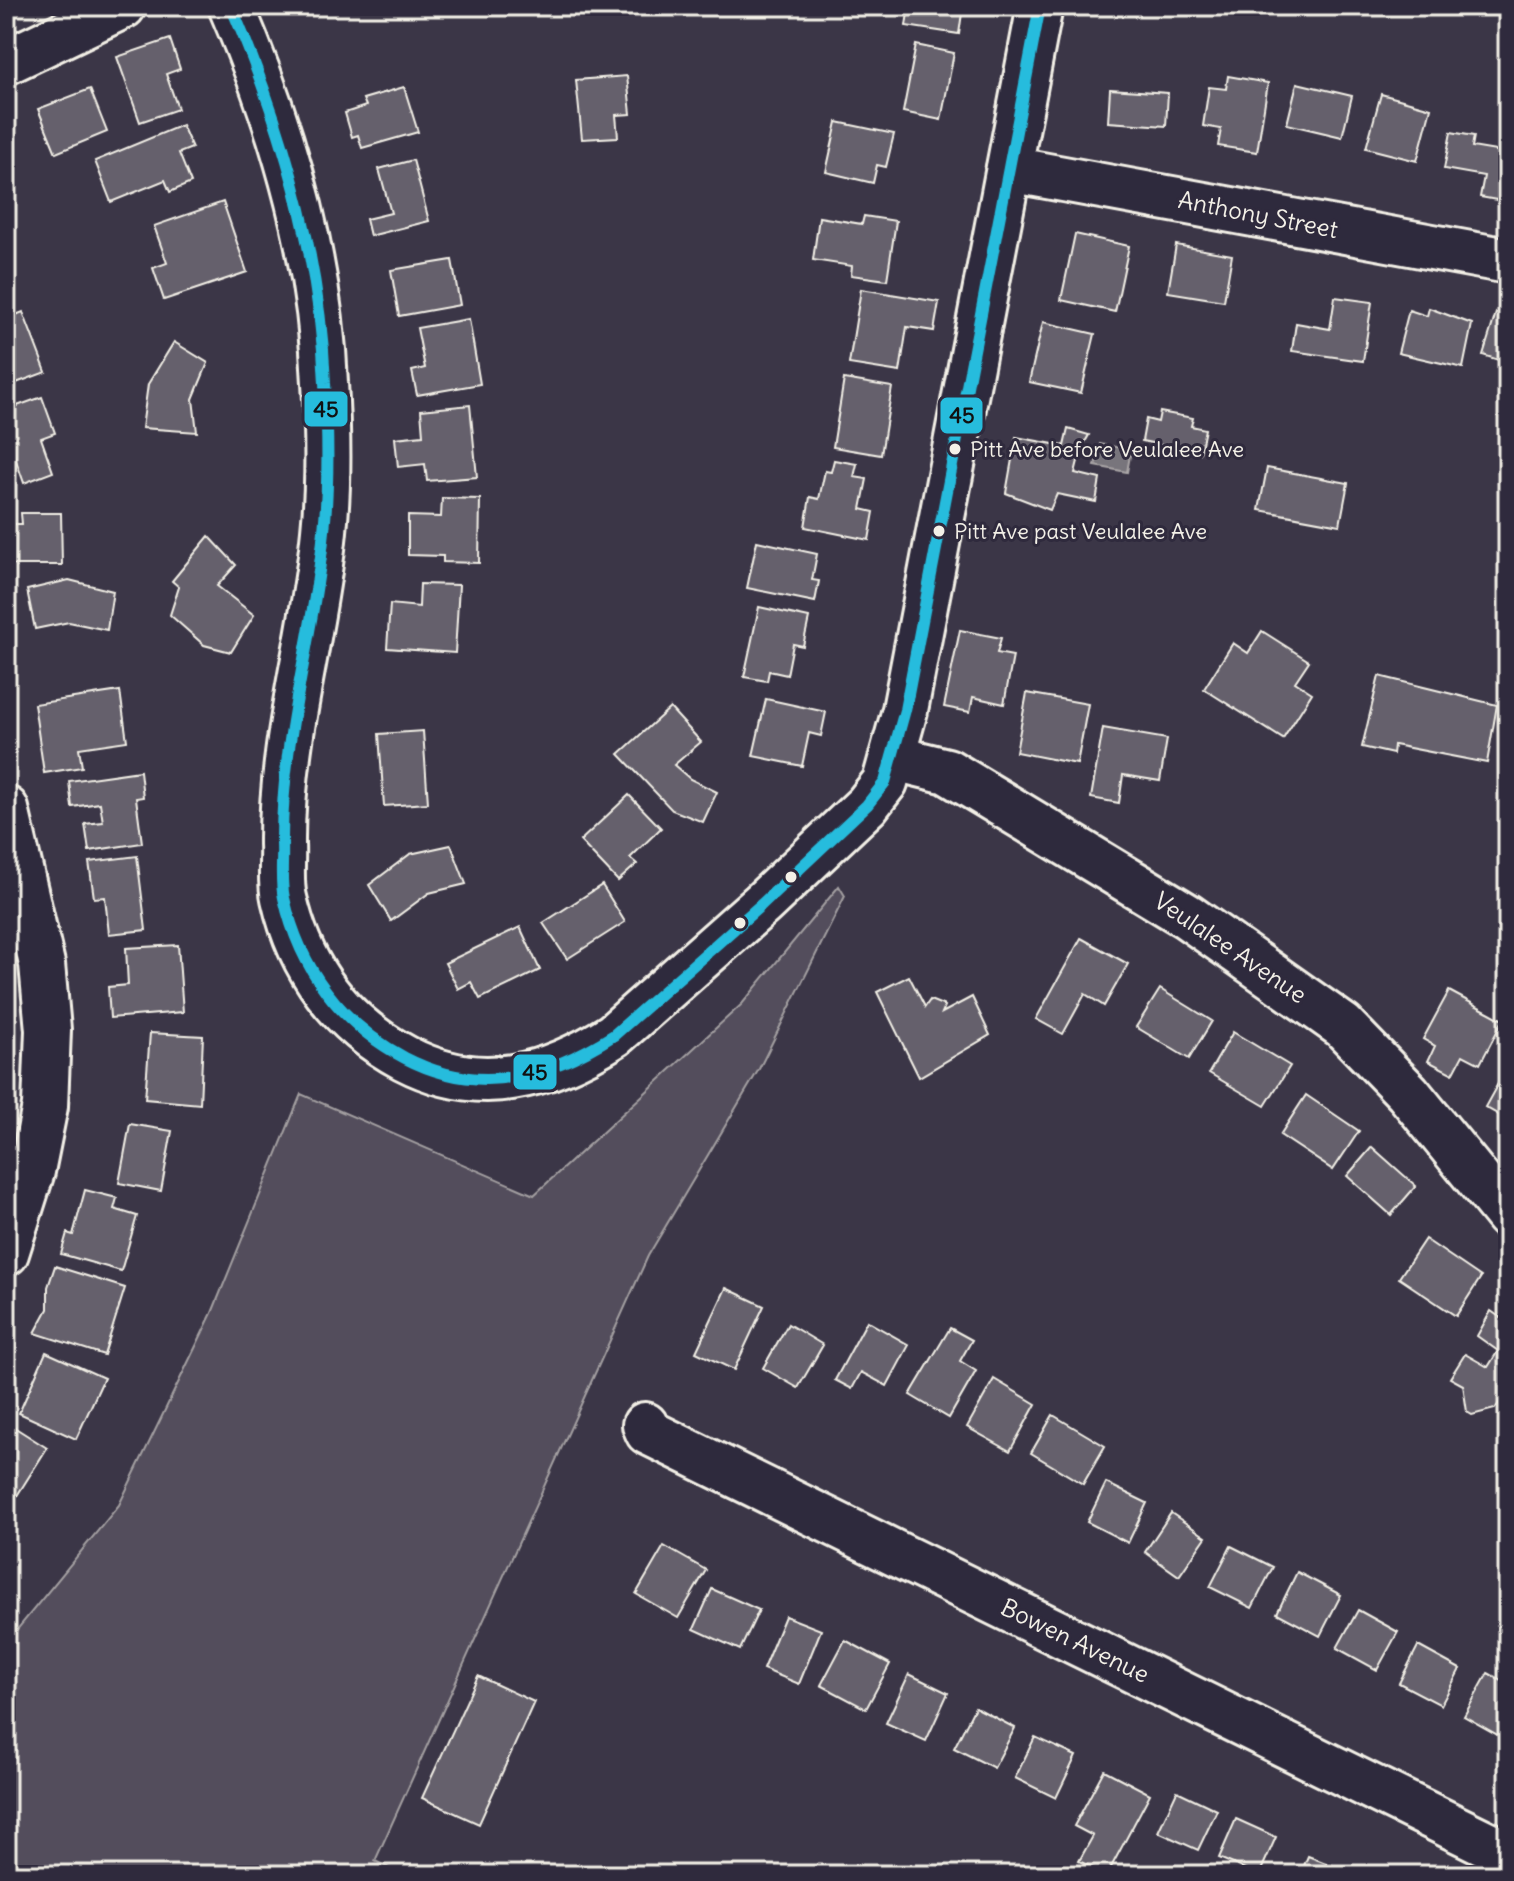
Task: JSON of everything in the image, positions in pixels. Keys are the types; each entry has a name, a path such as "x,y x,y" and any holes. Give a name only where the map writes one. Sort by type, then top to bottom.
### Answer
{"street":[{"path":"6,62 123,6"},
{"path":"231,6 256,64 290,169 314,271 325,380 324,530 289,743 282,825 283,896 303,956 332,1001 371,1040 416,1064 462,1076 500,1079 540,1073 574,1060 614,1035 849,823 885,782 894,758 1040,6"},
{"name":"Anthony Street","path":"1009,169 1508,261"},
{"name":"Veulalee Avenue","path":"894,758 947,771 1187,916 1343,1026 1408,1093 1508,1216"},
{"path":"6,809 42,964 48,1030 45,1106 32,1171 6,1253"},
{"name":"Bowen Avenue","path":"645,1425 648,1432 1508,1854"}],"shaded area":[{"path":"1100,444 1131,450 1127,472 1095,466"},
{"path":"839,886 845,896 759,1069 648,1256 375,1861 403,1875 6,1875 6,1643 119,1505 212,1313 301,1094 534,1195 742,1004"}],"building":[{"path":"909,6 963,6 959,34 906,26"},
{"path":"170,39 180,69 166,74 178,109 140,122 117,57"},
{"path":"916,45 954,53 941,120 903,112"},
{"path":"627,76 631,114 616,115 618,137 582,139 576,80"},
{"path":"1228,76 1268,83 1257,152 1218,146 1221,129 1203,126 1209,87 1226,89"},
{"path":"1297,83 1352,96 1342,137 1287,124"},
{"path":"404,87 418,132 362,148 358,135 352,137 345,113 366,106 363,99"},
{"path":"90,89 107,132 56,153 38,109"},
{"path":"1110,89 1168,93 1166,126 1108,122"},
{"path":"1381,94 1431,108 1417,161 1366,148"},
{"path":"837,122 894,134 886,167 877,165 873,183 826,172"},
{"path":"182,125 192,148 179,153 191,183 170,192 165,180 111,202 95,161"},
{"path":"1451,132 1474,136 1472,147 1508,153 1508,202 1480,197 1484,176 1444,169"},
{"path":"413,160 429,221 370,236 366,219 391,213 379,169"},
{"path":"223,202 247,272 164,300 153,268 167,263 154,226"},
{"path":"864,216 896,221 887,280 851,275 852,266 813,260 819,217 862,224"},
{"path":"1075,234 1129,246 1115,312 1061,300"},
{"path":"1176,245 1232,255 1224,301 1168,292"},
{"path":"452,260 460,305 399,316 391,270"},
{"path":"861,289 939,302 934,331 907,327 900,372 849,364"},
{"path":"1335,297 1372,302 1363,361 1292,351 1296,323 1330,329"},
{"path":"1429,308 1472,324 1463,368 1398,353 1409,310 1427,316"},
{"path":"23,312 46,372 8,386 6,319"},
{"path":"1496,313 1508,316 1508,363 1483,355"},
{"path":"469,319 480,384 417,395 412,371 425,368 417,328"},
{"path":"1043,322 1095,334 1081,393 1029,382"},
{"path":"174,342 208,363 193,399 197,432 142,428 148,384"},
{"path":"844,379 892,387 881,455 833,447"},
{"path":"42,397 55,433 41,438 53,472 24,483 13,452 6,454 6,410"},
{"path":"470,405 477,477 427,481 425,464 398,467 395,438 423,435 421,410"},
{"path":"1160,412 1193,418 1191,426 1205,429 1200,453 1142,441 1146,419 1158,422"},
{"path":"1068,429 1089,435 1081,449 1075,473 1100,479 1096,502 1057,494 1050,510 1006,493 1016,437 1064,446"},
{"path":"834,460 857,464 854,477 867,479 861,509 874,512 869,540 805,527 810,497 819,499 825,471 831,472"},
{"path":"1267,468 1348,483 1340,525 1259,510"},
{"path":"442,498 480,499 479,563 443,562 443,556 408,555 408,516 441,517"},
{"path":"21,513 61,513 62,565 6,565 6,524 22,524"},
{"path":"209,536 236,565 217,586 254,615 231,652 204,645 170,615 179,587 172,581"},
{"path":"757,541 817,554 812,580 819,581 815,602 747,588"},
{"path":"69,580 113,591 107,630 69,622 35,629 27,590"},
{"path":"420,584 459,585 455,653 387,648 390,604 419,607"},
{"path":"759,607 809,618 803,646 793,644 787,675 769,671 767,681 744,677"},
{"path":"960,630 1001,638 997,653 1013,656 1004,704 973,697 970,712 944,707"},
{"path":"1262,631 1309,661 1295,682 1312,693 1283,739 1204,689 1233,643 1248,653"},
{"path":"1379,676 1497,705 1487,763 1394,745 1393,754 1362,747"},
{"path":"120,691 127,741 79,748 82,767 44,773 34,704"},
{"path":"1027,693 1088,704 1077,764 1016,752"},
{"path":"766,699 826,712 821,736 809,733 802,766 753,756"},
{"path":"670,708 701,742 674,765 690,779 717,792 703,822 672,810 619,754"},
{"path":"1103,728 1167,739 1160,781 1123,775 1119,803 1091,798"},
{"path":"423,731 428,803 384,806 379,734"},
{"path":"140,771 143,797 136,798 142,843 89,851 85,824 103,822 100,803 72,807 69,781"},
{"path":"629,795 661,828 630,858 637,864 618,881 580,841"},
{"path":"451,845 466,884 429,893 391,921 369,885 410,854"},
{"path":"137,856 146,930 109,934 105,897 94,898 89,862"},
{"path":"602,885 625,922 567,959 543,923"},
{"path":"520,927 540,970 480,999 471,982 458,989 445,963"},
{"path":"1081,938 1128,964 1104,1006 1085,994 1063,1034 1036,1019"},
{"path":"178,945 183,1012 110,1018 108,987 128,985 126,948"},
{"path":"909,976 925,1007 930,1000 945,1006 942,1013 972,997 990,1035 919,1077 877,992"},
{"path":"1160,989 1212,1021 1189,1059 1136,1027"},
{"path":"1449,991 1503,1020 1480,1064 1463,1055 1453,1074 1428,1061 1435,1046 1423,1039"},
{"path":"1233,1032 1290,1066 1265,1106 1209,1073"},
{"path":"150,1033 203,1036 200,1104 145,1099"},
{"path":"1505,1071 1508,1073 1508,1120 1485,1107"},
{"path":"1306,1095 1359,1131 1333,1170 1280,1135"},
{"path":"130,1124 172,1131 161,1191 119,1183"},
{"path":"1372,1147 1416,1186 1391,1215 1347,1176"},
{"path":"85,1190 117,1198 114,1209 137,1216 121,1271 61,1254 67,1233 73,1235"},
{"path":"1425,1239 1481,1277 1456,1316 1399,1278"},
{"path":"55,1266 125,1288 104,1355 35,1333 48,1309 48,1287"},
{"path":"726,1288 764,1306 734,1370 696,1352"},
{"path":"1491,1311 1508,1323 1508,1402 1504,1396 1495,1409 1472,1415 1467,1412 1463,1385 1450,1378 1465,1354 1488,1367 1498,1351 1477,1336"},
{"path":"867,1321 909,1345 887,1386 861,1372 852,1389 835,1380"},
{"path":"788,1324 823,1345 798,1388 763,1368"},
{"path":"950,1328 972,1340 960,1361 976,1371 949,1418 910,1395"},
{"path":"46,1352 104,1378 76,1439 19,1413"},
{"path":"994,1379 1036,1404 1010,1451 967,1427"},
{"path":"1053,1415 1105,1446 1083,1484 1031,1453"},
{"path":"6,1422 47,1448 8,1510 6,1509"},
{"path":"1106,1483 1147,1503 1128,1543 1087,1522"},
{"path":"1171,1513 1206,1537 1179,1576 1145,1552"},
{"path":"664,1546 706,1570 678,1618 636,1594"},
{"path":"1231,1546 1273,1567 1252,1608 1210,1587"},
{"path":"1297,1572 1341,1595 1320,1636 1277,1613"},
{"path":"712,1589 759,1610 740,1650 694,1629"},
{"path":"1358,1610 1398,1632 1377,1670 1337,1648"},
{"path":"785,1616 821,1630 799,1684 763,1669"},
{"path":"845,1640 890,1664 866,1709 821,1685"},
{"path":"1418,1646 1460,1669 1441,1705 1399,1683"},
{"path":"1488,1673 1508,1684 1505,1739 1464,1716"},
{"path":"909,1674 948,1693 926,1741 886,1723"},
{"path":"478,1676 534,1702 479,1824 422,1798"},
{"path":"975,1707 1015,1728 994,1768 954,1748"},
{"path":"1035,1737 1076,1756 1056,1798 1015,1778"},
{"path":"1104,1770 1150,1794 1107,1875 1079,1861 1093,1836 1074,1826"},
{"path":"1177,1791 1217,1810 1198,1850 1158,1832"},
{"path":"1236,1819 1276,1837 1259,1875 1219,1858"},
{"path":"1308,1856 1349,1872 1348,1875 1300,1875"}],"transit line":[{"name":"45","path":"231,6 282,143 307,238 322,334 325,383 328,457 326,513 287,765 282,844 284,898 291,924 312,971 326,992 361,1029 405,1058 433,1070 460,1077 487,1079 539,1071 564,1062 614,1035 762,904 867,805 885,782 905,710 1040,6"}],"place":[{"name":"Pitt Ave before Veulalee Ave","path":"955,449"},
{"name":"Pitt Ave past Veulalee Ave","path":"939,531"}]}
